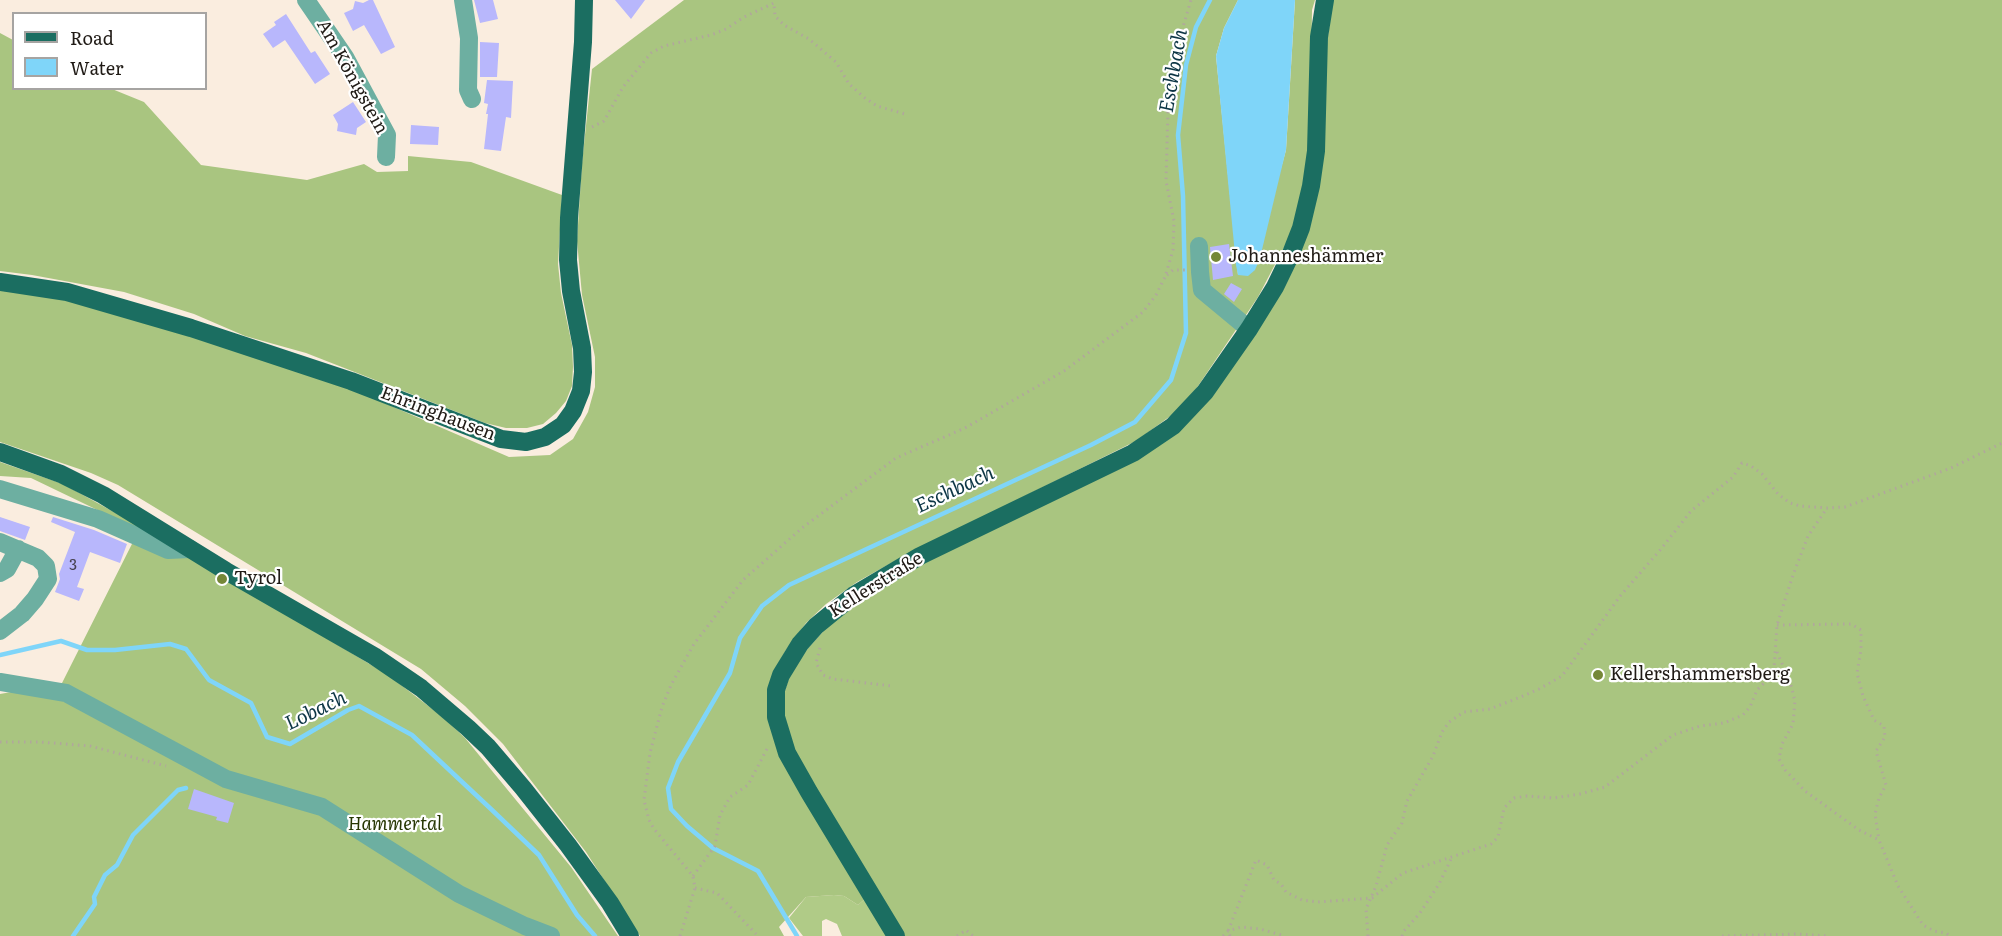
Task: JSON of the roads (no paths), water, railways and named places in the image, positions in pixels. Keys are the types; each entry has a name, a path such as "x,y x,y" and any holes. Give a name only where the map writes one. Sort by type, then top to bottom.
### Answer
{"main road":[{"name":"Ehringhausen","path":"0,282 67,292 144,313 333,375 501,439 517,442 536,440 555,432 569,418 578,401 582,382 582,348 571,291 568,260 584,0"},
{"name":"Kellerstraße","path":"896,936 787,753 778,727 775,707 778,682 800,644 825,617 880,579 920,556 1113,463 1162,435 1195,404 1249,329 1285,267 1295,244 1306,209 1316,151 1319,37 1325,0"},
{"path":"0,453 40,465 84,484 190,549 374,656 421,688 488,747 523,788 610,903 630,936"}],"street":[{"name":"Am Königstein","path":"306,0 345,57 387,135 386,157"},
{"path":"463,0 469,38 468,90 472,99"},
{"path":"1199,246 1202,290 1249,329"},
{"path":"0,489 98,519 168,550 190,549"},
{"path":"0,542 39,558 46,566 48,579 22,614 0,631"},
{"path":"0,573 7,568 18,549"},
{"path":"0,682 66,693 226,780 322,807 459,894 551,936"}],"water":[{"path":"1238,0 1295,0 1286,150 1260,258 1255,270 1248,276 1238,275 1236,265 1216,56 1224,28"}],"waterway":[{"name":"Eschbach","path":"797,936 758,871 713,848 671,809 668,788 678,762 730,673 740,638 762,606 789,585 1091,445 1135,422 1171,380 1186,333 1183,196 1178,135 1186,65 1196,27 1210,0"},
{"name":"Lobach","path":"0,655 61,641 87,650 115,650 170,644 186,649 209,680 251,703 267,737 290,744 348,710 359,706 412,735 539,855 577,915 595,936"},
{"path":"73,936 95,904 94,897 105,875 117,865 133,835 178,790 186,788"}],"place":[{"name":"Johanneshämmer","path":"1216,257"},
{"name":"Tyrol","path":"222,579"},
{"name":"Kellershammersberg","path":"1598,675"}],"park label":[{"name":"Hammertal","path":"395,825"}]}
